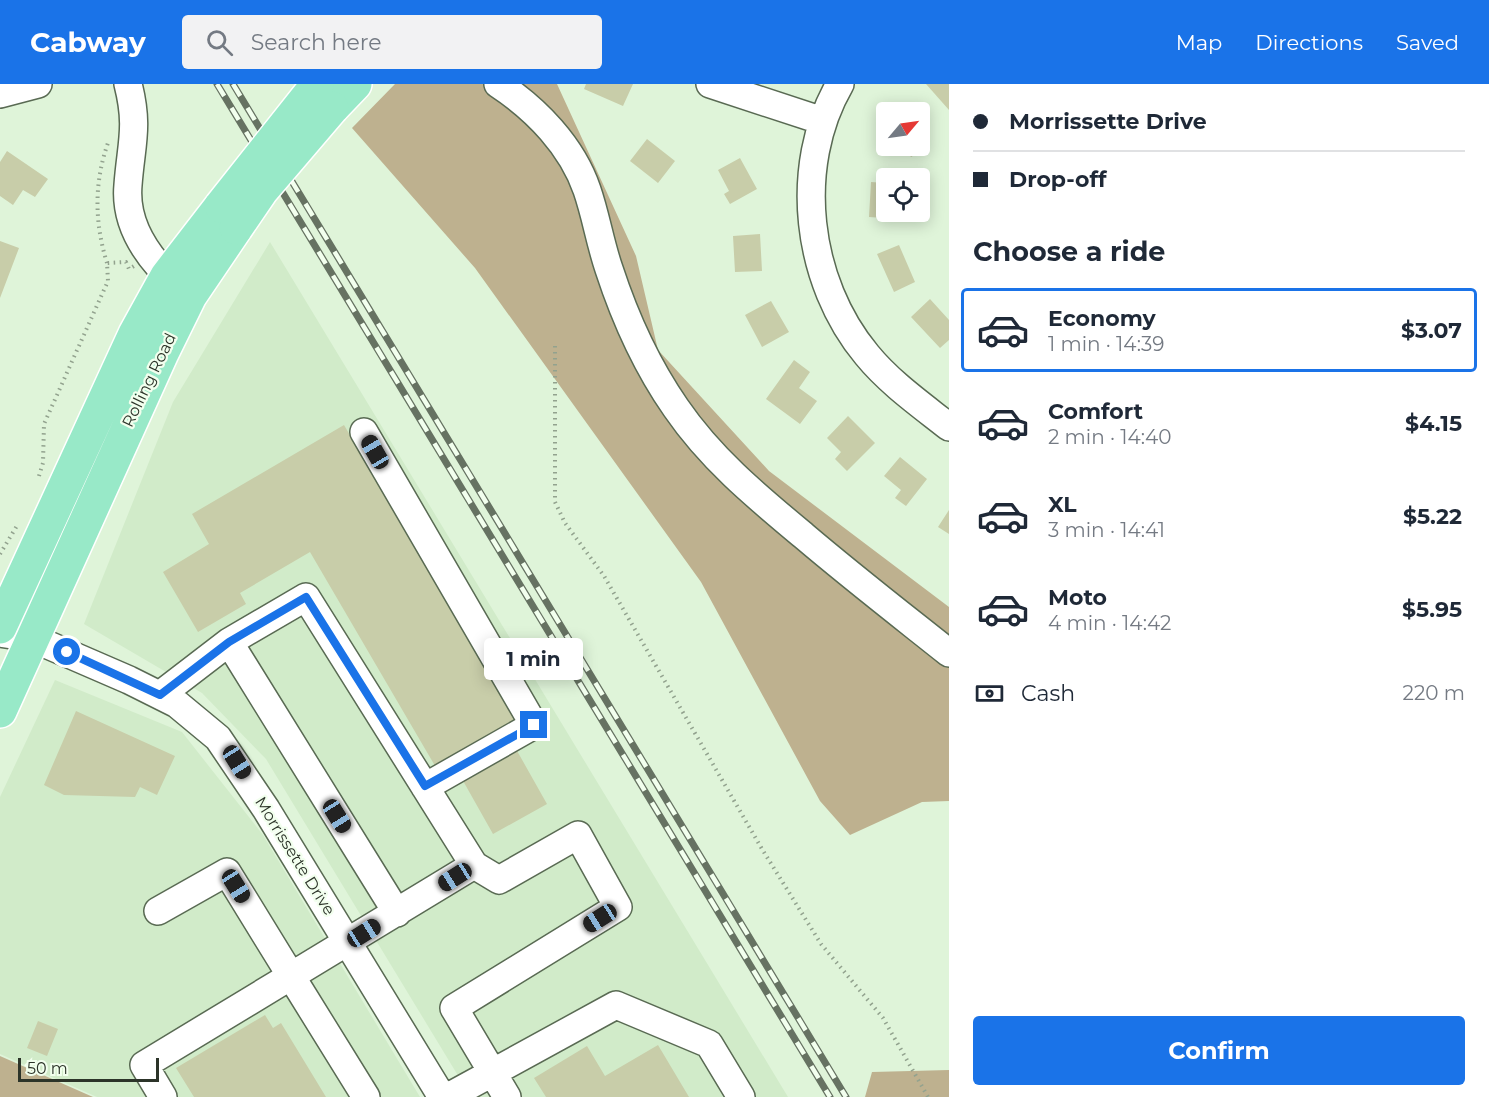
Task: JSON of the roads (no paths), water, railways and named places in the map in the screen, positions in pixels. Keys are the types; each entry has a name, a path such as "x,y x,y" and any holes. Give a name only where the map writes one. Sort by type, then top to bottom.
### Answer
{"main road":[{"name":"Rolling Road","path":"0,627 130,344 169,275 228,217 262,190 322,92 355,84"},
{"name":"Rolling Road","path":"0,711 122,436 169,275"}],"street":[{"path":"0,94 39,84"},
{"path":"128,84 135,122 128,187 129,215 136,235 169,275"},
{"path":"498,84 531,108 571,157 587,190 624,313 643,354 676,408 708,450 735,478 949,653"},
{"path":"710,84 823,121"},
{"path":"840,84 823,121 814,161 813,228 824,277 835,305 866,354 886,376 949,427"},
{"path":"364,432 534,725 425,786"},
{"path":"160,695 229,642 306,597 474,865 499,880 578,835 618,907 454,1008 507,1097"},
{"name":"Morrissette Drive","path":"0,633 32,638 85,659 160,695 200,721 218,738 237,762 442,1097"},
{"path":"229,642 397,913"},
{"path":"163,1097 144,1065 348,944 474,865"},
{"path":"158,911 227,872 366,1097"},
{"path":"448,1097 616,1005 709,1044 741,1097"}],"railway":[{"path":"217,84 830,1097"},
{"path":"233,84 846,1097"}]}
